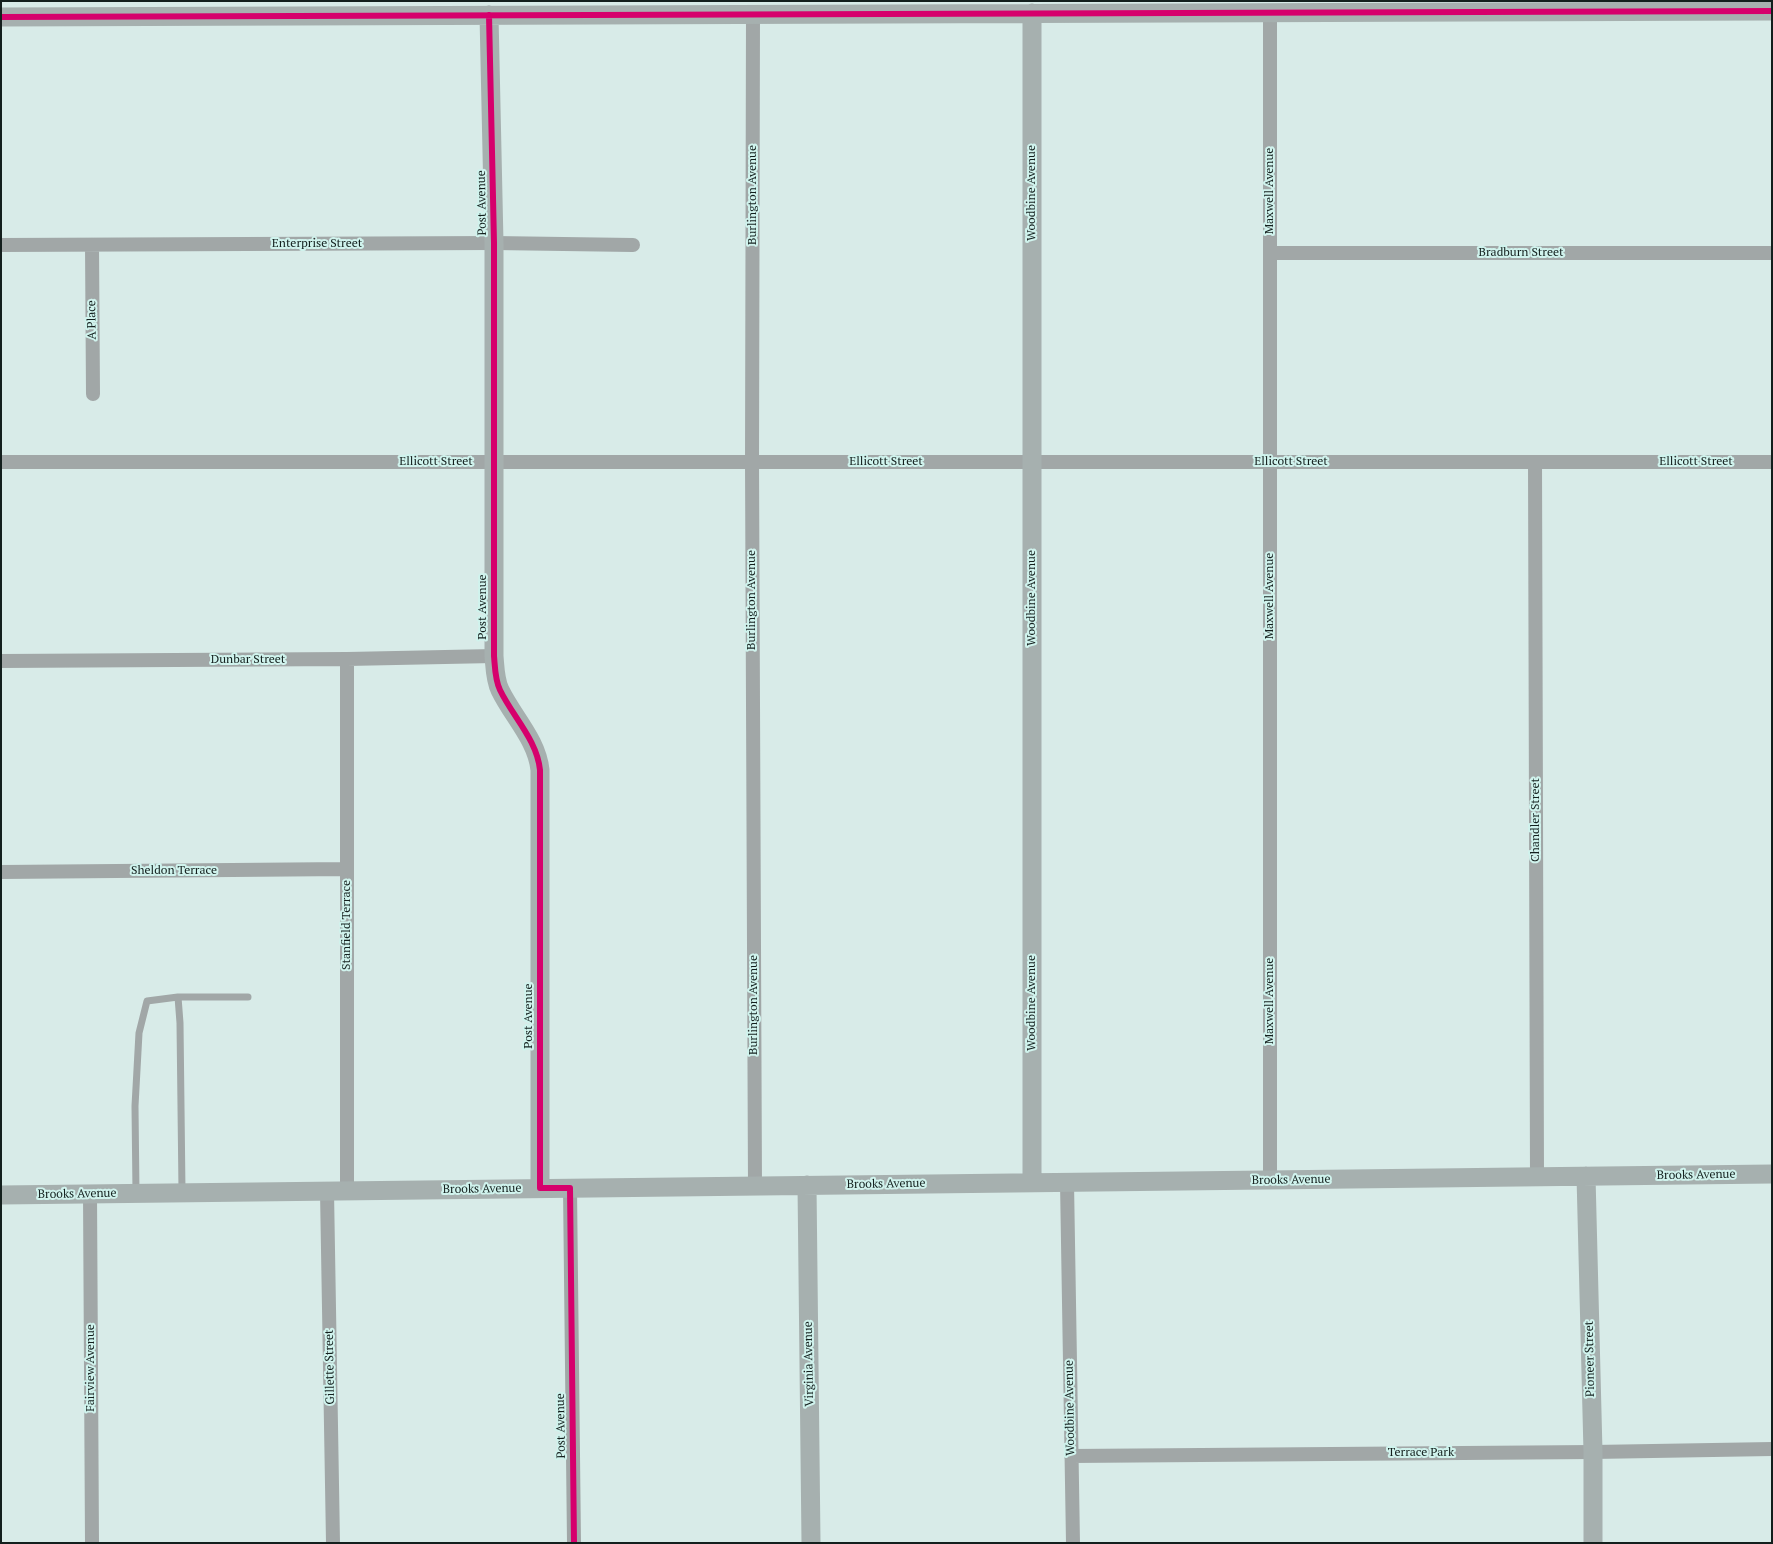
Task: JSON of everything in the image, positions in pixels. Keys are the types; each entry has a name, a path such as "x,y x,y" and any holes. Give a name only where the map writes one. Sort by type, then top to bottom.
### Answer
{"street":[{"path":"1,17 482,10 753,14 1037,9 1270,12 1772,11"},
{"name":"Woodbine Avenue","path":"1032,1183 1032,462 1037,9"},
{"name":"Post Avenue","path":"482,10 494,243 494,656 499,689 534,748 539,759 540,770 540,1188"},
{"name":"Maxwell Avenue","path":"1270,12 1270,1180"},
{"name":"Burlington Avenue","path":"753,14 754,1186"},
{"name":"Enterprise Street","path":"1,245 494,243 633,245"},
{"name":"A Place","path":"92,245 93,394"},
{"name":"Bradburn Street","path":"1270,253 1772,253"},
{"name":"Ellicott Street","path":"1,462 1772,462"},
{"name":"Chandler Street","path":"1536,462 1536,1177"},
{"name":"Dunbar Street","path":"1,661 347,659 494,656"},
{"name":"Stanfield Terrace","path":"347,659 347,1191"},
{"name":"Sheldon Terrace","path":"1,872 347,869"},
{"name":"Brooks Avenue","path":"1,1195 1772,1174"},
{"name":"Pioneer Street","path":"1586,1176 1593,1452 1593,1543"},
{"name":"Woodbine Avenue","path":"1068,1182 1073,1543"},
{"name":"Virginia Avenue","path":"807,1185 811,1543"},
{"name":"Post Avenue","path":"570,1188 574,1543"},
{"name":"Gillette Street","path":"327,1191 333,1543"},
{"name":"Fairview Avenue","path":"90,1194 92,1543"},
{"name":"Terrace Park","path":"1071,1456 1772,1449"}],"lane":[{"path":"136,1193 135,1106 139,1033 148,1001 178,997 248,998"},
{"path":"178,997 182,1193"}],"cycle path":[{"path":"1,17 1772,11"},
{"path":"489,15 494,243 494,656 498,686 529,739 538,759 540,770 540,1188 570,1188 574,1543"}]}
